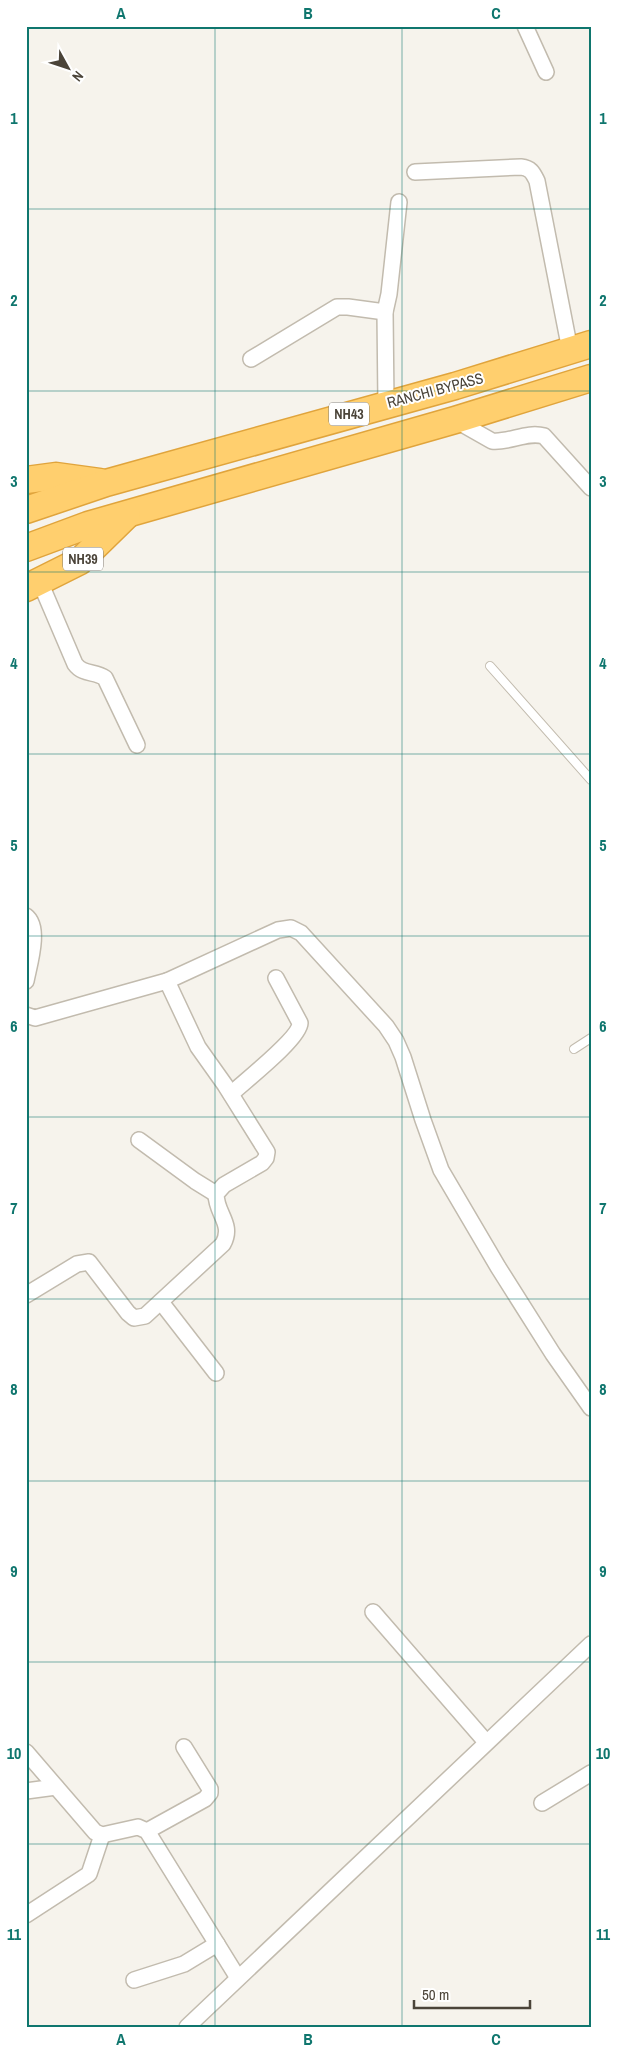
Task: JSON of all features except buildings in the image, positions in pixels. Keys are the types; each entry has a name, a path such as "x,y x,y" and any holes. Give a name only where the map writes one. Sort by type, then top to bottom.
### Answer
{"highway":[{"name":"RANCHI BYPASS","path":"106,482 455,386 580,347"},
{"name":"NH43","path":"26,548 88,525 455,420 591,378"},
{"path":"26,480 56,476 106,482"},
{"name":"NH43","path":"26,510 106,482"},
{"name":"NH39","path":"33,585 80,561 128,514"}],"street":[{"path":"525,26 546,72"},
{"path":"415,172 521,167 528,168 532,172 537,182 580,347"},
{"path":"386,404 385,312 389,294 399,202"},
{"path":"251,359 337,307 385,312"},
{"path":"455,420 492,441 498,442 535,434 544,436 591,488"},
{"path":"33,585 75,664 85,672 105,678 138,745"},
{"path":"26,916 33,924 34,942 26,981"},
{"path":"26,1015 35,1018 167,981 278,930 291,928 301,933 386,1026 396,1041 404,1057 423,1120 442,1170 498,1267 553,1354 591,1408"},
{"path":"231,1094 291,1040 300,1027 300,1023 276,978"},
{"path":"26,1295 77,1264 89,1262 128,1313 134,1318 145,1316 223,1244 227,1237 228,1229 217,1202 216,1194 224,1185 262,1163 266,1158 267,1152 231,1094 198,1047 167,981"},
{"path":"139,1140 216,1194"},
{"path":"161,1302 216,1373"},
{"path":"373,1612 486,1742"},
{"path":"187,2027 591,1644"},
{"path":"147,1831 205,1799 210,1792 210,1789 184,1747"},
{"path":"26,1752 95,1832 102,1835 133,1827 143,1828 147,1831 238,1978"},
{"path":"542,1803 591,1773"},
{"path":"26,1791 56,1786"},
{"path":"26,1914 90,1874 102,1835"},
{"path":"134,1980 184,1964 217,1944"}],"lane":[{"path":"490,666 591,780"},
{"path":"574,1049 591,1038"}]}
